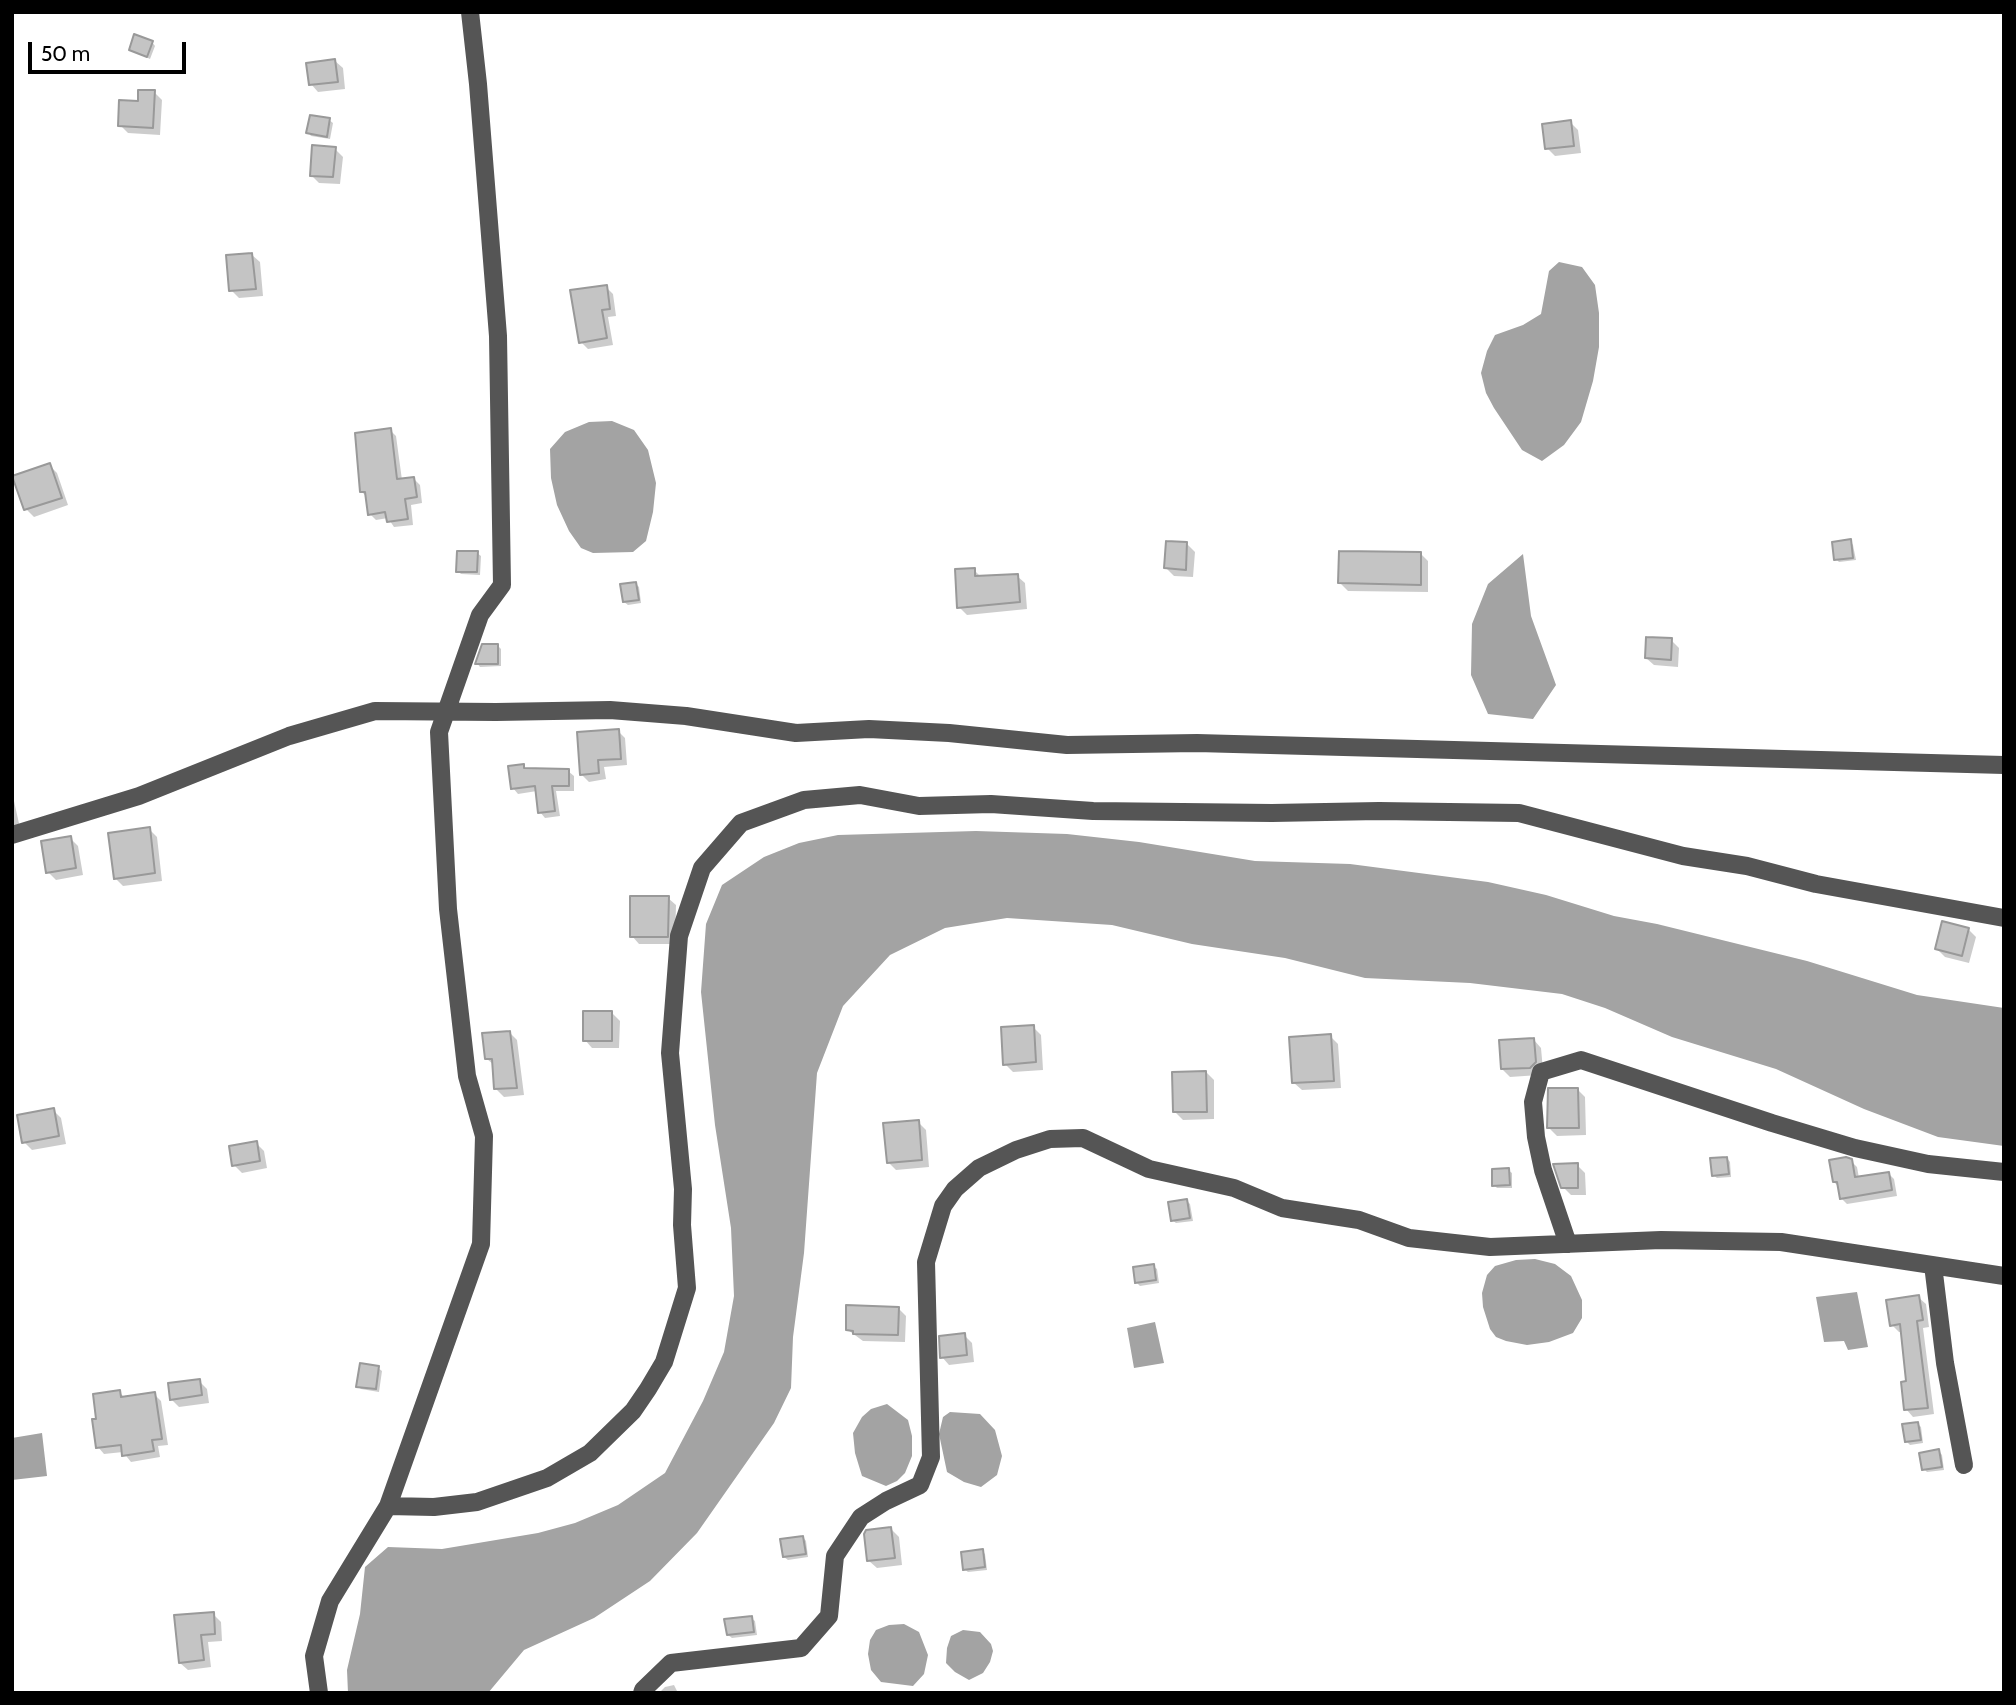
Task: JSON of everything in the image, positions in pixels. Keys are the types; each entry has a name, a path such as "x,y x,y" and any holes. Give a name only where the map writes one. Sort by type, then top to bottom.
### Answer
{"street":[{"path":"319,1693 314,1656 330,1601 388,1506 481,1244 484,1136 467,1076 448,909 439,732 449,710 480,615 502,585 498,336 470,12"},
{"path":"12,835 139,796 289,736 375,711 610,710 686,716 796,733 869,729 949,733 1067,746 1197,743 2004,765"},
{"path":"388,1506 434,1507 477,1502 547,1478 590,1453 633,1411 649,1388 664,1362 687,1288 682,1225 683,1189 670,1053 679,936 702,868 741,823 804,800 860,795 919,806 991,804 1093,811 1518,813 1683,856 1747,866 1816,884 2004,918"},
{"path":"1568,1244 1543,1170 1536,1137 1533,1102 1541,1072 1581,1060 1855,1148 1928,1164 2004,1172"},
{"path":"642,1693 671,1663 801,1648 829,1616 835,1556 862,1517 886,1501 920,1485 931,1457 926,1262 943,1206 955,1189 979,1168 1016,1150 1050,1139 1083,1138 1149,1169 1234,1188 1282,1208 1359,1220 1409,1238 1490,1247 1661,1240 1781,1242 2004,1276"},
{"path":"1933,1265 1945,1363 1964,1465"}],"shaded area":[{"path":"1559,262 1582,267 1595,285 1599,313 1599,347 1593,381 1581,422 1564,445 1542,461 1522,450 1486,393 1481,373 1495,335 1523,325 1541,314 1549,271"},
{"path":"612,421 634,430 648,450 656,483 653,512 646,541 633,552 593,553 581,548 569,531 557,505 551,478 550,449 565,432 589,422"},
{"path":"1523,554 1531,616 1556,685 1533,719 1488,714 1471,675 1472,624 1488,584"},
{"path":"976,831 1067,834 1139,842 1255,861 1350,864 1488,882 1546,895 1614,916 1807,961 1917,995 2004,1008 2004,1146 1938,1137 1864,1109 1776,1069 1672,1037 1605,1008 1562,994 1470,983 1365,978 1285,958 1192,944 1112,925 1007,918 945,928 890,955 843,1006 817,1073 804,1253 793,1337 791,1388 774,1423 697,1533 650,1581 594,1618 524,1650 488,1693 348,1693 347,1670 360,1614 365,1567 388,1547 442,1549 538,1533 575,1523 618,1505 665,1473 703,1401 724,1352 734,1296 731,1228 715,1125 701,992 706,924 722,885 764,857 799,843 838,835"},
{"path":"1535,1259 1555,1264 1571,1276 1582,1300 1582,1318 1573,1333 1549,1342 1527,1345 1496,1337 1490,1329 1483,1307 1482,1293 1487,1275 1495,1266 1516,1260"},
{"path":"1857,1292 1868,1347 1848,1350 1844,1341 1824,1342 1816,1297"},
{"path":"1155,1322 1164,1363 1134,1368 1127,1328"},
{"path":"887,1404 908,1420 912,1436 912,1456 905,1473 886,1486 862,1476 855,1453 853,1433 862,1417 871,1409"},
{"path":"950,1412 980,1414 995,1430 1002,1456 997,1475 981,1487 964,1482 947,1472 939,1434 943,1417"},
{"path":"42,1433 47,1476 12,1480 12,1438"},
{"path":"904,1624 919,1632 928,1655 924,1674 913,1686 881,1682 871,1670 868,1654 870,1640 876,1630 889,1625"},
{"path":"963,1630 980,1632 991,1644 993,1651 983,1673 969,1680 946,1663 951,1636"}],"building":[{"path":"134,34 153,41 147,57 129,50"},
{"path":"335,59 338,82 309,85 306,63"},
{"path":"138,90 155,90 153,128 118,126 119,100 138,101"},
{"path":"310,115 330,118 327,137 306,133"},
{"path":"1571,120 1574,146 1545,149 1542,124"},
{"path":"312,145 336,147 333,177 310,176"},
{"path":"252,253 256,289 229,291 226,255"},
{"path":"607,285 610,309 602,310 607,338 579,343 570,290"},
{"path":"391,428 397,479 414,477 417,497 405,499 408,519 387,522 385,512 368,515 365,492 360,492 355,433"},
{"path":"50,463 62,498 24,510 12,476"},
{"path":"1851,539 1853,558 1834,560 1832,542"},
{"path":"1166,541 1187,542 1186,570 1164,568"},
{"path":"457,551 478,551 477,572 456,572"},
{"path":"1339,551 1421,552 1421,585 1338,583"},
{"path":"975,568 975,576 1018,574 1020,602 957,608 955,569"},
{"path":"636,582 639,600 623,602 620,584"},
{"path":"1646,637 1672,638 1671,660 1645,658"},
{"path":"482,644 498,644 498,664 475,664"},
{"path":"619,729 621,759 598,760 599,773 580,775 577,732"},
{"path":"524,764 524,768 569,769 569,786 552,786 555,811 538,813 535,786 511,789 508,766"},
{"path":"150,827 155,873 114,879 108,833"},
{"path":"71,836 76,868 46,873 41,841"},
{"path":"630,896 669,896 668,937 630,937"},
{"path":"1942,921 1969,928 1962,956 1935,949"},
{"path":"583,1011 612,1011 612,1041 583,1041"},
{"path":"1034,1025 1036,1062 1003,1065 1001,1027"},
{"path":"510,1031 517,1088 494,1089 492,1059 485,1059 482,1033"},
{"path":"1331,1034 1334,1081 1292,1083 1289,1037"},
{"path":"1534,1038 1536,1062 1530,1068 1501,1069 1499,1040"},
{"path":"1206,1071 1207,1112 1173,1112 1172,1072"},
{"path":"1548,1088 1578,1088 1579,1128 1547,1128"},
{"path":"54,1108 59,1136 22,1143 17,1115"},
{"path":"919,1120 922,1160 887,1163 883,1123"},
{"path":"257,1141 260,1161 232,1166 229,1146"},
{"path":"1727,1157 1729,1174 1712,1176 1710,1158"},
{"path":"1846,1157 1852,1159 1855,1177 1889,1172 1892,1190 1840,1199 1837,1182 1833,1182 1829,1160"},
{"path":"1578,1163 1578,1188 1561,1188 1553,1164"},
{"path":"1509,1168 1510,1185 1492,1186 1492,1169"},
{"path":"1187,1199 1190,1218 1171,1221 1168,1202"},
{"path":"1154,1264 1156,1280 1135,1283 1133,1267"},
{"path":"1919,1295 1923,1320 1917,1321 1928,1408 1904,1410 1901,1382 1906,1381 1900,1324 1890,1326 1886,1300"},
{"path":"846,1305 899,1307 898,1335 853,1334 853,1331 846,1330"},
{"path":"965,1333 967,1355 940,1358 939,1336"},
{"path":"360,1363 379,1366 376,1389 356,1387"},
{"path":"200,1379 202,1395 170,1400 168,1383"},
{"path":"120,1390 121,1397 155,1392 162,1439 152,1440 154,1451 122,1456 121,1445 96,1448 92,1419 96,1419 93,1394"},
{"path":"1918,1422 1921,1440 1905,1442 1902,1424"},
{"path":"1939,1449 1942,1467 1922,1470 1919,1453"},
{"path":"891,1527 895,1558 867,1561 864,1534 866,1530"},
{"path":"803,1536 806,1554 783,1557 780,1539"},
{"path":"983,1549 985,1567 963,1570 961,1552"},
{"path":"214,1612 215,1634 201,1635 204,1660 179,1663 174,1615"},
{"path":"752,1616 754,1632 727,1635 724,1619"}]}
